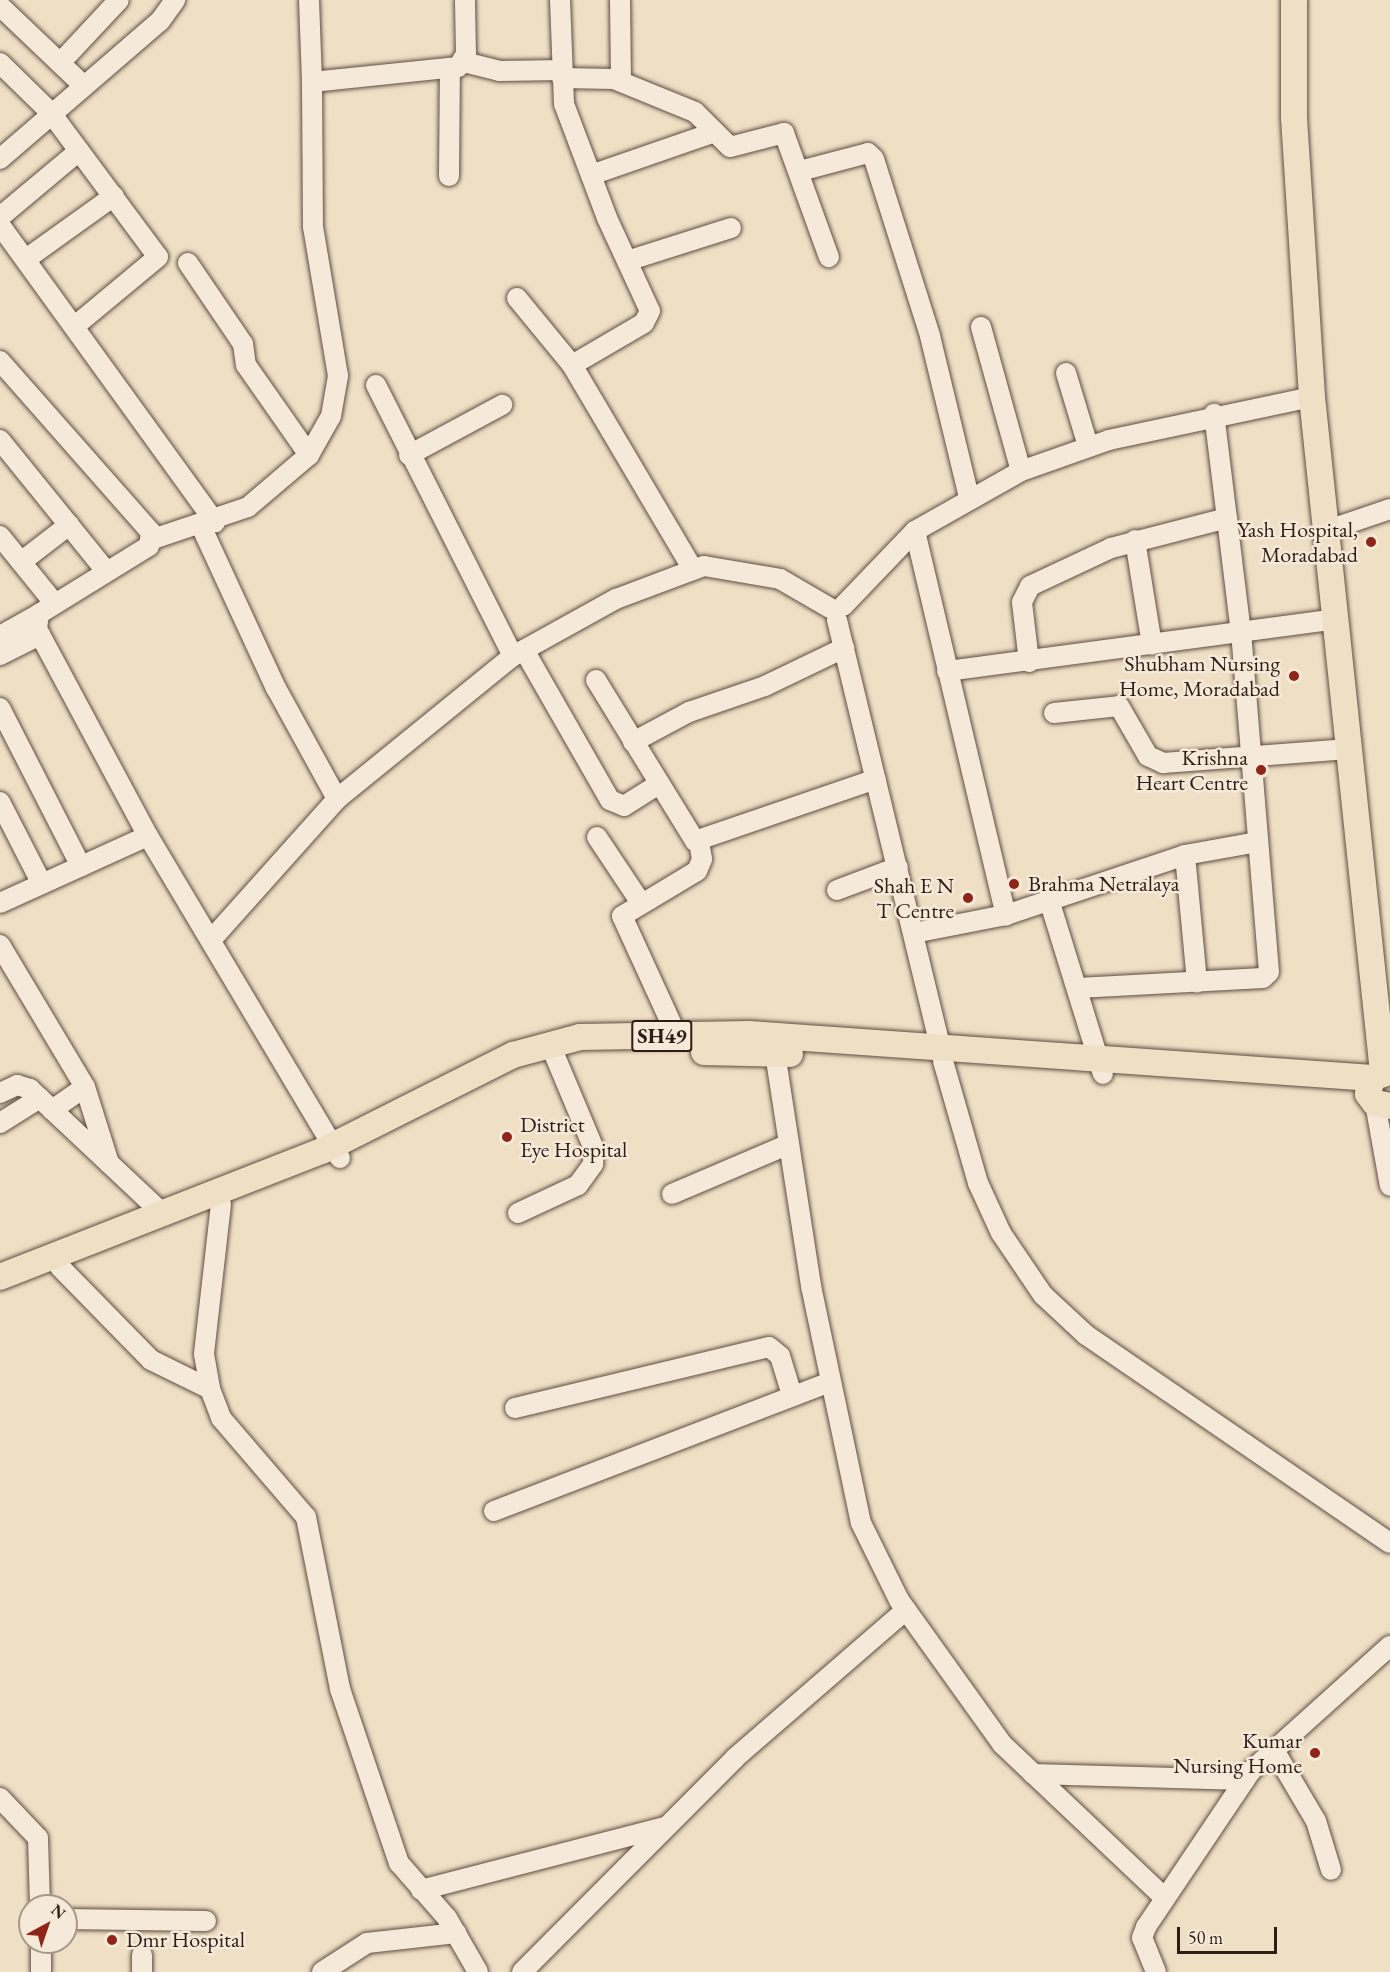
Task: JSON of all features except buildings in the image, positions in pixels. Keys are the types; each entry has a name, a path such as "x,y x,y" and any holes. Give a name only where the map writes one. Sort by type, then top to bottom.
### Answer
{"main road":[{"path":"1294,0 1294,118 1312,397 1380,1088"},
{"path":"1310,0 1322,377 1340,526 1390,1037"},
{"name":"SH49","path":"0,1277 162,1213 337,1151 513,1055 580,1037 750,1034 942,1055 1380,1088"},
{"name":"SH49","path":"0,1292 60,1266 221,1204 518,1068 555,1056 589,1049 942,1055"}],"street":[{"path":"60,63 119,0"},
{"path":"1,156 160,21 175,0"},
{"path":"0,636 47,609 153,538 208,524 248,507 309,455 331,416 338,376 313,227 309,0"},
{"path":"449,176 457,65 465,0"},
{"path":"560,0 564,104 650,316 572,365"},
{"path":"620,0 621,82"},
{"path":"7,11 84,86"},
{"path":"0,63 51,113 158,257 76,325"},
{"path":"312,82 457,65 499,71 596,76 621,82 695,112 715,132 735,147 784,133 800,171 829,257"},
{"path":"591,175 715,132"},
{"path":"0,217 79,150"},
{"path":"800,171 868,153 874,159 930,336 969,497"},
{"path":"26,259 114,196"},
{"path":"0,225 76,325 208,524 276,688 337,799"},
{"path":"627,261 731,228"},
{"path":"188,263 243,344 246,365 309,455"},
{"path":"517,298 572,365 693,570"},
{"path":"981,327 1021,471"},
{"path":"0,361 153,538"},
{"path":"1066,373 1088,446"},
{"path":"376,385 409,454 519,653 610,800 624,806 659,784"},
{"path":"837,611 915,531 969,497 1021,471 1088,446 1214,414 1312,397"},
{"path":"409,454 502,405"},
{"path":"1078,988 1263,978 1269,972 1241,633 1214,414"},
{"path":"0,440 106,571"},
{"path":"1340,526 1390,509"},
{"path":"1029,662 1022,602 1030,586 1135,540 1227,518"},
{"path":"21,562 69,525"},
{"path":"915,531 1006,915"},
{"path":"0,536 21,562 47,609"},
{"path":"1135,540 1152,645"},
{"path":"211,940 337,799 519,653 616,599 704,566 780,579 837,611 942,1055 978,1183 1001,1233 1044,1295 1095,1342 1390,1543"},
{"path":"47,609 35,620 40,634 148,836 337,1151"},
{"path":"947,671 1029,662 1335,619"},
{"path":"0,655 40,634"},
{"path":"633,742 688,712 765,686 844,648"},
{"path":"596,680 659,784 699,842 702,860 697,871 641,903 622,920 677,1035"},
{"path":"1054,713 1119,706 1148,756 1163,763 1348,749"},
{"path":"0,708 81,866"},
{"path":"699,842 876,779"},
{"path":"0,802 42,884"},
{"path":"0,903 148,836"},
{"path":"597,837 641,903"},
{"path":"914,933 1006,915 1050,903 1185,855 1257,842"},
{"path":"1185,855 1197,982"},
{"path":"837,890 898,867"},
{"path":"1050,903 1102,1067"},
{"path":"0,945 85,1087 109,1163"},
{"path":"775,1053 830,1382 861,1523 906,1610 1002,1744 1165,1898"},
{"path":"518,1213 578,1185 593,1164 594,1149 555,1056"},
{"path":"0,1093 23,1085 162,1213"},
{"path":"0,1123 85,1087"},
{"path":"1380,1088 1390,1186"},
{"path":"672,1194 789,1144"},
{"path":"221,1204 204,1354 210,1389 221,1418 304,1512 311,1530 355,1746 399,1863 456,1933 478,1972"},
{"path":"60,1266 124,1338 151,1360 210,1389"},
{"path":"516,1408 769,1347 780,1356 792,1395"},
{"path":"494,1511 830,1382"},
{"path":"522,1972 735,1758 906,1610"},
{"path":"1156,1972 1142,1938 1165,1898 1245,1780 1274,1750 1390,1646"},
{"path":"1274,1750 1316,1821 1331,1870"},
{"path":"1033,1774 1245,1780"},
{"path":"0,1798 38,1838 40,1894"},
{"path":"421,1890 666,1827"},
{"path":"78,1919 206,1921"},
{"path":"322,1972 367,1942 456,1933"},
{"path":"41,1954 41,1972"}],"place":[{"name":"Yash Hospital, Moradabad","path":"1371,542"},
{"name":"Shubham Nursing Home, Moradabad","path":"1294,676"},
{"name":"Krishna Heart Centre","path":"1261,770"},
{"name":"Brahma Netralaya","path":"1014,884"},
{"name":"Shah E N T Centre","path":"968,898"},
{"name":"District Eye Hospital","path":"507,1137"},
{"name":"Kumar Nursing Home","path":"1315,1753"},
{"name":"Dmr Hospital","path":"112,1940"}]}
